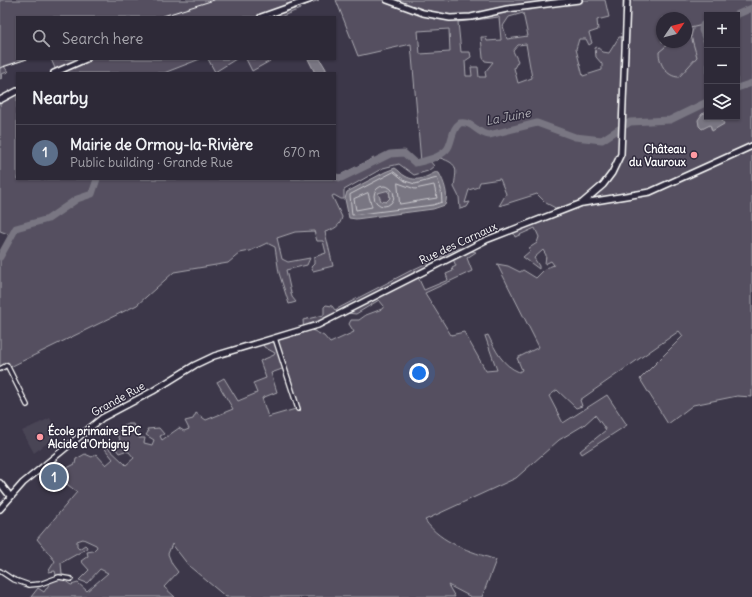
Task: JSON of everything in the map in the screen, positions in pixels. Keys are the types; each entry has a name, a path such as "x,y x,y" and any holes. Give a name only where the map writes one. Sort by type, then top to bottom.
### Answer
{"street":[{"path":"264,16 309,0"},
{"path":"387,0 428,14 450,18 471,17 507,9 580,0"},
{"name":"Rue des Carnaux","path":"268,340 318,325 486,240 582,203 603,185 612,173 621,154 627,0"},
{"path":"56,72 84,60"},
{"path":"0,100 16,92"},
{"path":"582,203 650,192 752,146"},
{"path":"275,338 298,409"},
{"name":"Grande Rue","path":"0,509 23,483 102,418 153,391 194,365 214,356 268,340"},
{"path":"0,369 7,365 27,405"},
{"path":"0,483 10,496"},
{"path":"0,571 12,579 30,585 40,584 59,577 71,579"}],"shaded area":[{"path":"0,0 319,0 300,7 300,9 282,16 16,16 16,60 24,60 4,66 8,72 1,74 2,78 0,79"},
{"path":"336,0 605,0 609,17 597,20 598,30 589,33 592,43 589,45 586,39 579,39 576,49 583,76 602,70 602,64 596,57 595,48 597,47 603,52 609,53 619,37 624,37 623,0 752,0 752,397 737,396 693,405 668,424 640,379 683,336 679,331 580,400 582,406 576,408 557,390 549,396 563,423 607,395 627,425 582,454 580,451 606,430 595,415 584,425 559,440 516,478 425,520 439,535 448,541 467,550 496,560 482,597 471,597 448,585 455,597 226,597 189,566 172,544 168,554 172,564 178,572 164,587 175,597 31,597 38,588 44,592 52,580 58,580 61,578 71,585 78,583 87,591 108,573 100,569 87,583 79,580 89,570 81,561 88,556 87,552 93,551 97,547 96,545 83,539 77,541 77,547 79,549 85,545 87,547 86,549 61,563 62,574 56,575 55,571 48,572 55,561 37,539 77,492 59,478 61,474 66,472 67,468 75,464 76,459 85,454 92,457 96,454 106,465 113,459 101,444 103,443 126,465 134,458 129,452 125,451 119,453 116,449 120,439 116,433 125,424 133,424 139,438 145,438 144,443 152,445 154,440 146,435 148,432 147,429 159,428 164,434 160,436 162,440 179,428 184,431 189,429 185,421 193,419 196,413 206,420 233,409 217,382 224,378 238,401 257,393 253,383 266,378 260,361 274,355 275,353 264,347 263,343 304,333 303,320 324,315 324,307 326,305 332,306 335,310 412,270 460,248 476,252 467,258 472,271 425,293 451,335 464,332 486,371 497,370 485,336 488,335 497,352 508,366 519,372 522,370 517,358 539,347 497,264 508,266 520,272 523,270 536,278 546,268 554,265 551,261 545,264 546,255 543,250 534,258 539,266 539,269 523,257 530,251 529,248 537,243 539,237 535,228 515,237 513,231 563,212 546,203 537,194 499,206 506,194 500,179 480,182 478,187 469,190 465,203 470,202 467,207 460,209 459,197 454,187 456,172 454,165 440,158 438,160 430,161 434,166 428,171 414,175 399,164 383,168 344,190 344,199 334,195 332,196 342,217 340,223 336,227 325,232 333,266 313,271 311,267 314,264 314,257 326,253 323,241 317,241 314,231 295,232 277,238 282,259 288,262 310,258 307,265 286,270 292,297 296,302 289,304 279,273 275,247 267,243 250,251 240,253 228,263 174,272 137,305 0,372 0,251 4,252 9,242 8,234 0,231 0,103 16,95 16,180 336,180 336,174 340,175 374,158 375,160 392,153 404,153 412,162 421,162 411,44 358,56","holes":["523,13 528,36 507,39 503,26 509,17","499,17 501,40 487,41 486,37 481,37 483,58 485,61 493,62 485,72 486,77 479,77 478,67 471,67 472,76 466,76 465,61 471,57 470,52 461,52 458,22","449,29 450,52 420,54 418,31","526,44 532,78 518,83 514,68 518,61 513,51 518,45","453,259 456,266 452,268 453,271 446,274 448,280 424,290 417,275","379,300 384,306 382,309 366,315 359,320 351,320 349,324 354,332 330,343 324,336 312,330 347,313 356,314","285,368 299,408 268,417 262,398 277,392 271,373"]},
{"path":"51,60 197,60 167,72 57,72"},
{"path":"209,60 234,60 215,72"},
{"path":"246,60 270,60 270,61 252,71"},
{"path":"382,190 386,190 390,196 386,202 382,202 378,198 378,194"},
{"name":"École primaire EPC Alcide d'Orbigny","path":"50,418 57,433 51,440 34,453 22,431"}],"water":[{"path":"308,60 321,60 326,69 326,72 314,72"},
{"path":"704,113 704,120 722,120 724,124 712,131 710,125 702,129 699,126 698,120"},
{"path":"395,168 405,176 414,179 425,177 436,172 439,173 446,193 445,205 433,209 356,219 349,218 345,199 347,192","holes":["389,190 390,198 386,202 381,201 378,193"]}],"waterway":[{"path":"740,13 752,8"},
{"path":"692,28 703,25"},
{"path":"704,25 702,30 704,35"},
{"path":"664,48 659,52 659,57 664,69 671,75 679,77 697,57 692,40"},
{"name":"La Juine","path":"740,87 752,83"},
{"name":"La Juine","path":"336,177 341,178 390,154 404,153 415,163 434,158 447,150 454,131 460,123 468,124 489,135 537,123 575,137 602,140 630,122 670,120 704,103"},
{"name":"La Juine","path":"0,257 16,228 48,219 77,199 92,194 97,180"}],"railway":[{"path":"163,16 214,0"},
{"path":"0,68 24,60"}],"place":[{"name":"Château du Vauroux","path":"694,155"},
{"name":"École primaire EPC Alcide d'Orbigny","path":"40,437"},
{"name":"Mairie de Ormoy-la-Rivière","path":"54,477"}]}
